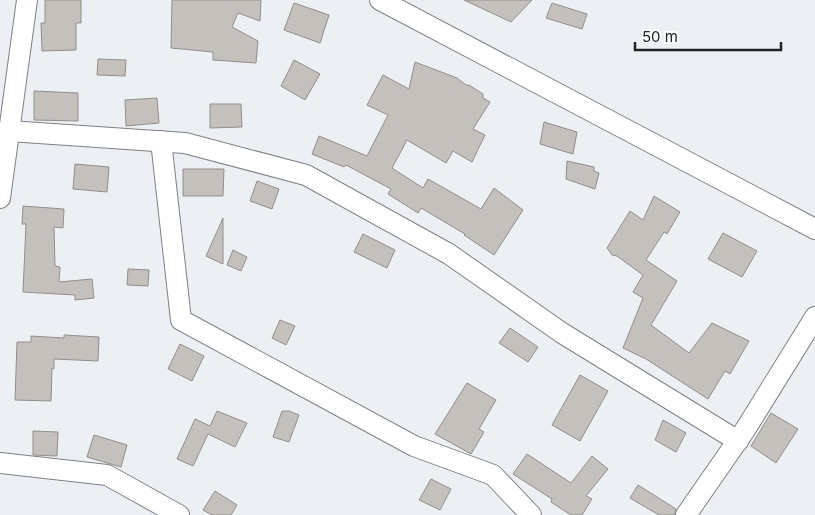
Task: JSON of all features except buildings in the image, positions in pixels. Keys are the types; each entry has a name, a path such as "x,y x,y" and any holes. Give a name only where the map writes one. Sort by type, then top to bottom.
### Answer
{"street":[{"path":"0,198 27,0"},
{"path":"380,0 815,229"},
{"path":"9,131 185,143 306,175 449,254 562,334 738,441"},
{"path":"161,141 181,320 414,446 493,475 532,515"},
{"path":"686,515 738,441 815,317"},
{"path":"0,463 107,475 179,515"}]}
